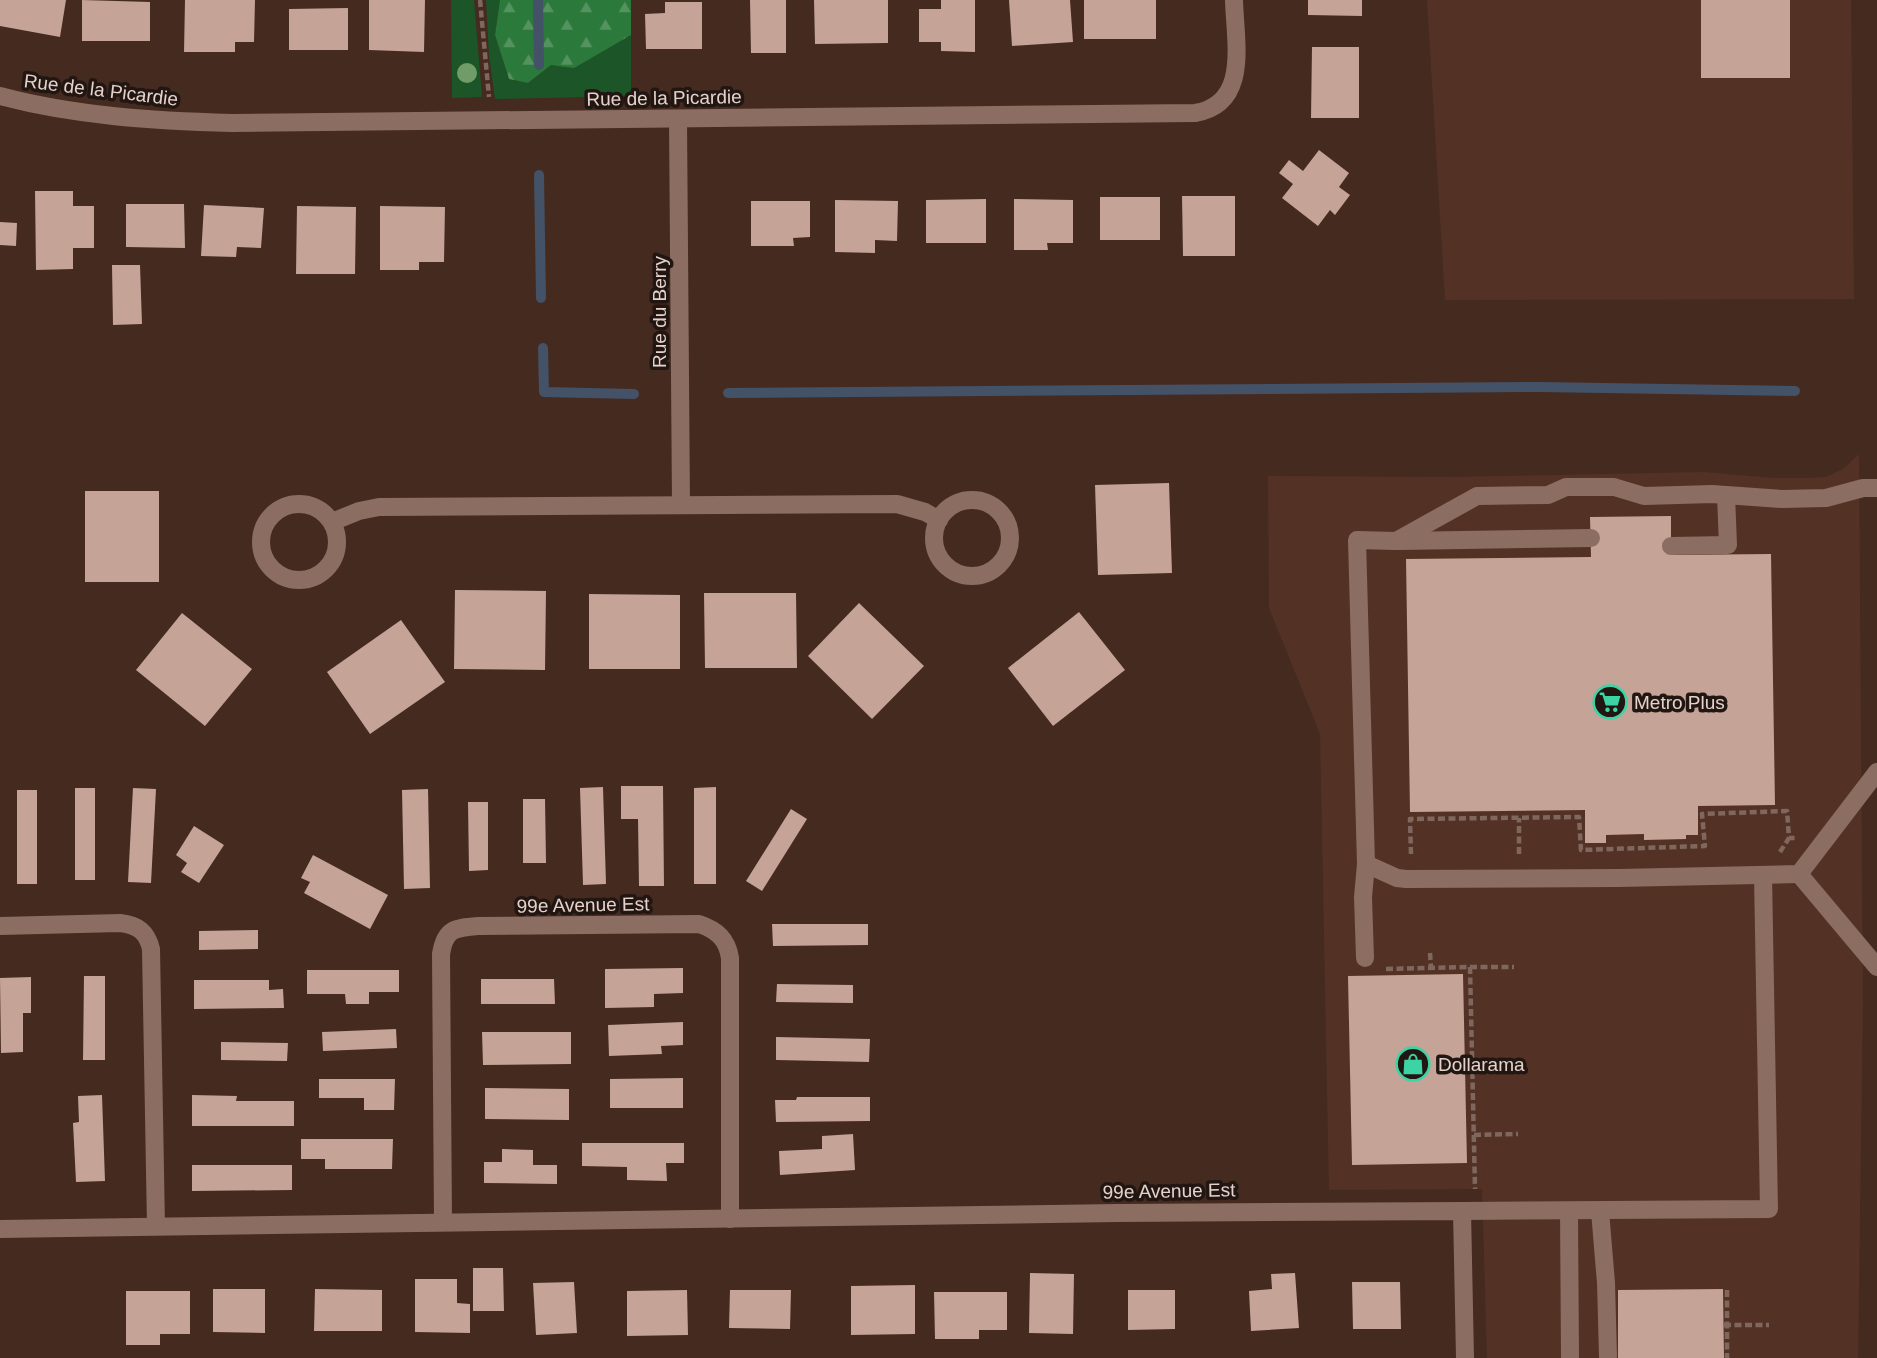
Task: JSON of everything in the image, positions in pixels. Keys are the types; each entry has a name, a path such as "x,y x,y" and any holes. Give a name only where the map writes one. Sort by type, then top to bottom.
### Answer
{"street":[{"name":"Rue de la Picardie","path":"0,96 52,107 124,117 190,122 339,124 1182,114 1204,112 1220,103 1227,97 1234,83 1234,0"},
{"name":"Rue du Berry","path":"678,120 681,504"},
{"path":"1396,541 1477,496 1548,495 1566,487 1614,487 1644,496 1726,495 1782,499 1826,498 1863,488 1877,488"},
{"path":"1671,546 1728,545 1726,495"},
{"path":"973,500 987,503 1003,516 1009,528 1010,542 1006,556 985,574 971,576 958,573 942,560 936,547 935,534 939,520 947,509 959,502 973,500"},
{"path":"293,504 307,505 320,510 332,522 337,539 336,553 329,565 318,575 292,579 269,564 262,544 263,531 270,518 280,509 293,504"},
{"path":"332,522 349,514 379,507 681,504 897,504 925,512 939,520"},
{"path":"1372,964 1363,897 1366,864 1357,540 1591,538"},
{"path":"1799,874 1877,772"},
{"path":"1366,864 1397,878 1406,879 1799,874"},
{"path":"1799,874 1877,967"},
{"name":"99e Avenue Est","path":"0,1229 1131,1213 1769,1209 1763,875"},
{"path":"0,926 120,923 136,926 149,940 156,1226"},
{"name":"99e Avenue Est","path":"443,1222 441,954 443,940 448,934 455,929 478,926 699,924 721,935 729,948 730,958 730,1219"},
{"path":"1462,1211 1465,1358"},
{"path":"1569,1211 1570,1358"},
{"path":"1600,1211 1608,1356"}],"path":[{"path":"480,0 489,98"},
{"path":"1409,851 1410,819 1579,817 1581,850 1705,846 1702,814 1787,811 1789,838 1804,837"},
{"path":"1512,879 1520,850 1519,818"},
{"path":"1664,839 1665,847"},
{"path":"1430,953 1431,968"},
{"path":"1372,964 1431,968 1514,967"},
{"path":"1470,967 1475,1189"},
{"path":"1464,1017 1471,1016"},
{"path":"1474,1135 1518,1134"},
{"path":"1727,1290 1727,1358"},
{"path":"1726,1325 1769,1325"}],"shaded area":[{"path":"1427,0 1851,0 1854,299 1445,300"},
{"path":"1859,454 1863,1007 1858,1358 1487,1358 1482,1189 1329,1190 1320,734 1269,608 1268,476 1447,477 1704,472 1808,478 1826,477 1843,469"}],"green space":[{"path":"451,0 474,0 482,97 452,98"},
{"path":"486,0 500,0 495,35 509,79 528,83 551,65 574,67 631,35 631,96 495,99"},
{"path":"500,0 631,0 631,35 574,68 551,65 528,83 509,79 495,35"}],"building":[{"path":"0,0 66,0 60,37 0,26"},
{"path":"82,0 150,2 150,41 82,41"},
{"path":"185,0 255,0 254,42 235,42 235,52 184,52"},
{"path":"369,0 425,0 424,52 369,50"},
{"path":"750,0 786,0 786,53 751,53"},
{"path":"814,0 888,0 888,43 815,44"},
{"path":"941,0 975,0 975,52 941,51 941,42 919,42 919,9 941,9"},
{"path":"1009,0 1070,0 1073,42 1012,46"},
{"path":"1084,0 1156,0 1156,39 1084,39"},
{"path":"1308,0 1362,0 1362,16 1308,15"},
{"path":"1701,0 1790,0 1790,78 1701,78"},
{"path":"665,2 702,2 702,49 646,49 645,14 665,13"},
{"path":"348,8 348,50 289,50 289,9"},
{"path":"1312,47 1359,47 1359,118 1311,118"},
{"path":"1319,150 1349,173 1339,187 1350,195 1335,215 1330,210 1318,226 1282,198 1293,184 1279,173 1289,160 1303,171"},
{"path":"35,191 73,191 73,206 94,206 94,248 73,248 73,269 36,270"},
{"path":"1182,196 1235,196 1235,256 1183,256"},
{"path":"1100,197 1160,197 1160,240 1100,240"},
{"path":"986,199 986,243 926,243 926,200"},
{"path":"1014,199 1073,200 1073,243 1047,243 1048,250 1014,250"},
{"path":"835,200 898,201 897,241 875,240 875,253 835,252"},
{"path":"751,201 810,201 810,237 793,238 794,246 751,246"},
{"path":"126,204 184,204 185,248 126,247"},
{"path":"204,205 264,208 261,248 237,247 236,257 201,256"},
{"path":"297,206 356,207 355,274 296,274"},
{"path":"380,206 445,207 444,262 419,262 419,270 380,270"},
{"path":"0,222 17,223 16,246 0,245"},
{"path":"112,265 140,265 142,324 113,325"},
{"path":"1169,483 1172,573 1098,575 1095,485"},
{"path":"85,491 159,491 159,582 85,582"},
{"path":"1671,516 1671,555 1771,554 1775,805 1698,806 1698,835 1686,835 1686,839 1644,840 1644,834 1606,835 1606,843 1585,843 1585,810 1410,812 1406,559 1591,557 1590,517"},
{"path":"455,590 546,591 545,670 454,669"},
{"path":"704,593 796,593 797,668 705,668"},
{"path":"589,594 680,595 680,669 589,669"},
{"path":"859,603 924,666 872,719 808,656"},
{"path":"1079,612 1125,670 1053,726 1008,668"},
{"path":"182,613 252,669 205,726 136,670"},
{"path":"401,620 445,682 370,734 327,672"},
{"path":"621,786 663,786 664,886 639,886 638,819 621,819"},
{"path":"603,787 606,884 583,885 580,788"},
{"path":"716,787 716,884 694,884 694,788"},
{"path":"75,788 95,788 95,880 75,880"},
{"path":"133,788 156,789 151,883 128,882"},
{"path":"428,789 430,888 404,889 402,790"},
{"path":"17,790 37,790 37,884 17,884"},
{"path":"523,799 545,799 546,863 523,863"},
{"path":"468,802 488,802 488,870 469,871"},
{"path":"791,809 807,819 762,891 746,881"},
{"path":"194,826 224,845 199,883 181,872 187,863 176,855"},
{"path":"313,855 388,895 370,929 304,893 310,882 301,878"},
{"path":"772,924 868,924 868,945 773,946"},
{"path":"258,930 258,949 199,950 199,931"},
{"path":"683,968 683,993 654,994 654,1007 605,1008 605,969"},
{"path":"307,970 399,970 399,992 369,992 369,1004 346,1004 345,994 307,994"},
{"path":"1463,974 1467,1163 1352,1165 1348,976"},
{"path":"84,976 105,976 105,1060 83,1060"},
{"path":"31,977 31,1013 23,1013 23,1052 1,1053 0,978"},
{"path":"481,979 554,979 555,1004 481,1004"},
{"path":"194,980 269,980 269,990 283,989 284,1008 194,1009"},
{"path":"777,984 853,985 853,1003 776,1002"},
{"path":"683,1022 683,1045 661,1046 662,1054 609,1056 608,1025"},
{"path":"396,1029 397,1048 323,1051 322,1032"},
{"path":"482,1032 571,1032 571,1064 483,1065"},
{"path":"776,1037 870,1039 869,1062 776,1060"},
{"path":"221,1042 288,1043 287,1061 221,1060"},
{"path":"683,1078 683,1108 610,1108 610,1079"},
{"path":"319,1079 395,1079 394,1110 364,1110 364,1098 319,1098"},
{"path":"485,1088 569,1089 569,1120 485,1119"},
{"path":"102,1095 105,1181 76,1182 73,1123 79,1122 78,1096"},
{"path":"192,1095 237,1096 236,1101 294,1101 294,1126 192,1126"},
{"path":"797,1097 870,1097 870,1121 776,1122 775,1100 796,1100"},
{"path":"853,1134 855,1170 780,1175 779,1151 822,1149 822,1136"},
{"path":"301,1139 393,1139 392,1169 325,1169 325,1159 301,1159"},
{"path":"582,1143 684,1143 684,1163 666,1163 667,1181 627,1180 627,1167 582,1166"},
{"path":"502,1149 533,1150 533,1165 557,1165 557,1184 484,1183 484,1162 502,1162"},
{"path":"192,1165 292,1165 292,1190 192,1191"},
{"path":"473,1268 503,1268 504,1311 473,1311"},
{"path":"1030,1273 1074,1274 1073,1334 1029,1333"},
{"path":"1295,1273 1299,1328 1251,1331 1249,1291 1272,1289 1271,1274"},
{"path":"415,1279 457,1279 457,1303 470,1304 470,1333 415,1332"},
{"path":"574,1282 577,1333 536,1335 533,1283"},
{"path":"1352,1282 1400,1282 1401,1329 1353,1329"},
{"path":"915,1285 915,1334 851,1335 851,1286"},
{"path":"213,1289 265,1289 265,1333 213,1332"},
{"path":"315,1289 382,1290 382,1331 314,1331"},
{"path":"1723,1289 1724,1358 1618,1358 1618,1290"},
{"path":"687,1290 688,1335 627,1336 627,1291"},
{"path":"730,1290 791,1290 790,1329 729,1328"},
{"path":"1128,1290 1175,1290 1175,1329 1128,1330"},
{"path":"126,1291 190,1291 190,1334 160,1334 160,1345 126,1345"},
{"path":"934,1292 1007,1292 1007,1330 979,1330 979,1339 935,1339"}],"waterway":[{"path":"538,0 539,65"},
{"path":"539,175 541,298"},
{"path":"543,348 544,392 634,394"},
{"path":"728,393 1540,387 1795,391"}],"place":[{"name":"Metro Plus","path":"1610,702"},
{"name":"Dollarama","path":"1413,1064"}]}
